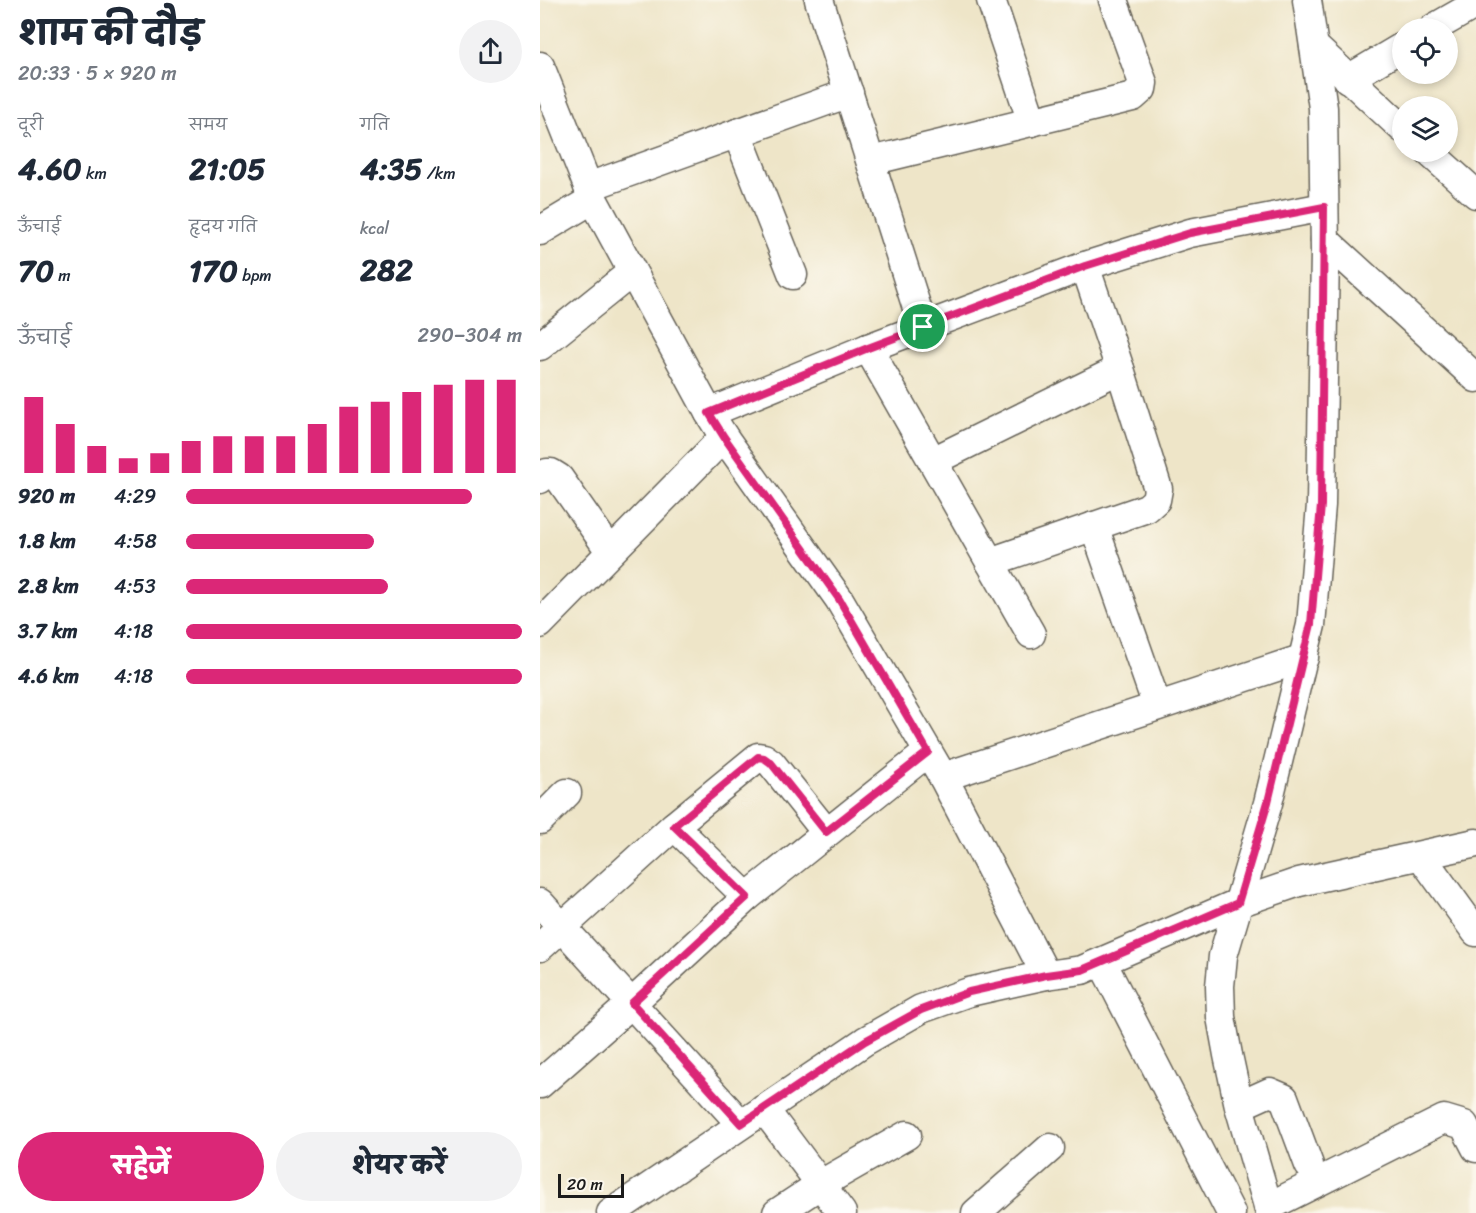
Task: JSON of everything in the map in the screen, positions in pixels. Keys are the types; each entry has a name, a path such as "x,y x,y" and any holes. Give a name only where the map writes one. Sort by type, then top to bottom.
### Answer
{"street":[{"path":"819,0 923,327"},
{"path":"991,0 1032,122"},
{"path":"871,161 1133,97 1142,89 1143,83 1113,0"},
{"path":"1307,0 1323,108 1325,240 1321,505 1311,624 1268,802 1223,956 1220,986 1221,1017 1239,1106 1269,1210 1444,1119 1464,1125 1476,1148"},
{"path":"1452,18 1476,4"},
{"path":"1314,46 1392,119"},
{"path":"1348,79 1392,53"},
{"path":"540,66 590,193 709,413 839,599 943,777 1046,975"},
{"path":"540,231 590,193 737,133 849,93"},
{"path":"737,133 793,275"},
{"path":"1440,162 1476,194"},
{"path":"709,413 868,348 1085,266 1190,233 1324,207"},
{"path":"1325,240 1476,378"},
{"path":"990,562 1147,508 1156,500 1158,489 1085,266"},
{"path":"540,346 632,272"},
{"path":"868,348 1031,634"},
{"path":"933,461 1120,369"},
{"path":"540,624 724,437"},
{"path":"540,479 547,473 559,478 610,551"},
{"path":"1094,526 1157,706"},
{"path":"943,777 1304,658"},
{"path":"540,1084 747,897 928,752"},
{"path":"540,947 674,826 758,757 771,763 826,832"},
{"path":"540,819 567,793"},
{"path":"674,826 747,897"},
{"path":"611,1213 865,1041 921,1010 969,992 1046,975 1082,970 1238,903 1299,882 1476,843"},
{"path":"1421,856 1476,932"},
{"path":"540,903 632,1003 821,1184 842,1213"},
{"path":"1102,962 1231,1213"},
{"path":"1239,1106 1270,1092 1284,1098 1308,1165"},
{"path":"777,1213 821,1184 907,1135"},
{"path":"983,1211 1050,1148"}],"route":[{"path":"1324,207 1321,505 1311,624 1304,658 1268,802 1238,903 1082,970 1046,975 969,992 921,1010 865,1041 741,1124 632,1003 747,897 674,826 758,757 771,763 826,832 928,752 839,599 709,413 923,327 1085,266 1155,243 1190,233 1324,207"}]}
